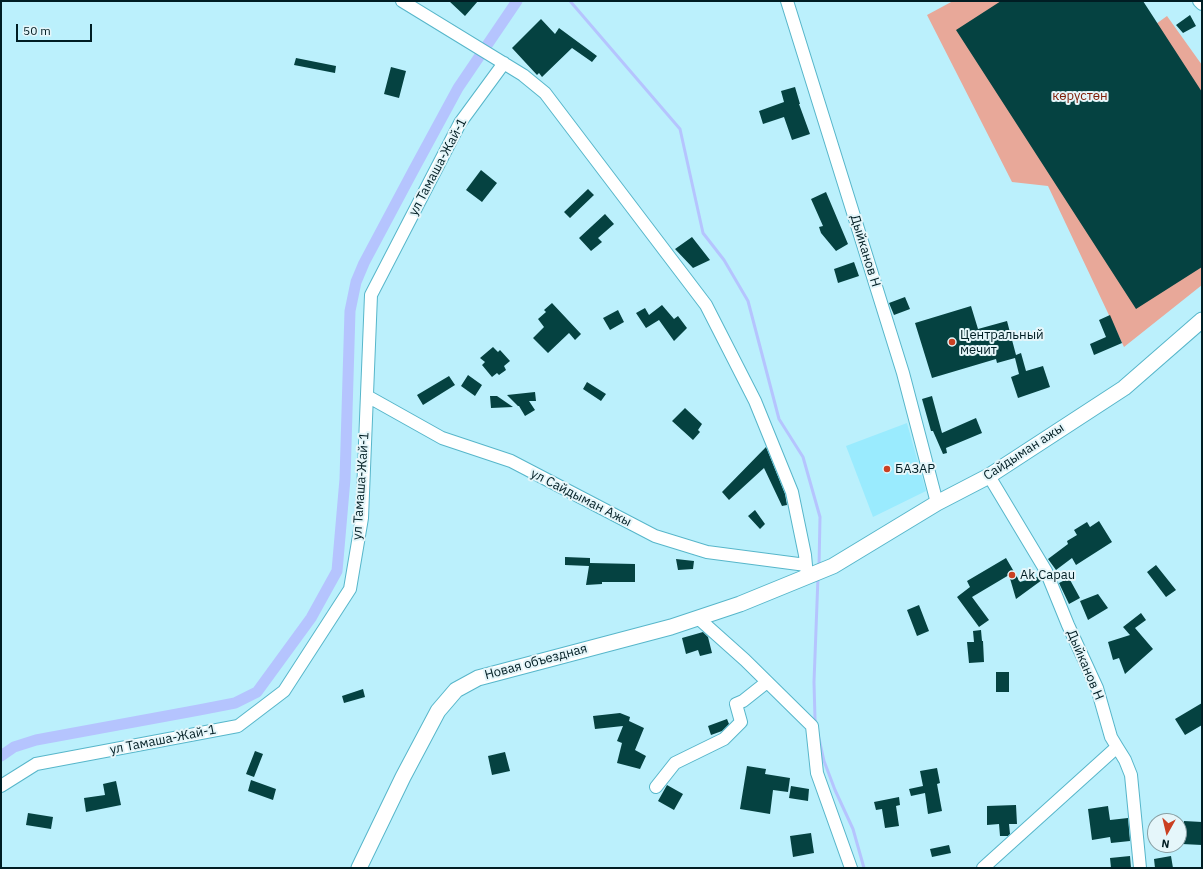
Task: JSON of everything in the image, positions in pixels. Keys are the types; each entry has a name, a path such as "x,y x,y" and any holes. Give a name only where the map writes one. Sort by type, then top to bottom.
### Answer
{"main road":[{"name":"Сайдыман ажы","path":"808,572 833,566 937,503 989,476 1124,388 1202,320"},
{"name":"Новая объездная","path":"359,868 403,777 438,711 456,690 478,678 671,627 740,604 808,572"}],"street":[{"path":"402,1 523,75 545,93 706,305 755,401 792,492 808,572"},
{"name":"Дыйканов Н","path":"787,1 903,373 937,503"},
{"name":"ул Тамаша-Жай-1","path":"1,786 36,764 238,726 284,691 350,589 362,518 371,295 460,123 503,63"},
{"name":"ул Сайдыман Ажы","path":"367,396 442,438 511,461 655,536 707,552 808,572"},
{"name":"Дыйканов Н","path":"989,476 1046,570 1068,625 1098,688 1111,737 1125,760 1131,775 1140,868"},
{"path":"698,618 745,660 812,726 817,773 851,868"},
{"path":"656,786 675,763 724,739 741,722 736,704 743,701 767,682"},
{"path":"983,868 1117,747"}],"shaded area":[{"name":"БАЗАР","path":"907,423 926,491 873,517 846,446"}],"green space":[{"name":"көрүстөн","path":"953,1 1130,1 1149,29 1167,16 1202,65 1202,285 1124,347 1048,186 1012,182 927,15"}],"building":[{"path":"449,1 478,1 465,16"},
{"name":"көрүстөн","path":"1001,1 1143,1 1202,92 1202,267 1136,309 956,30"},
{"path":"1190,15 1196,26 1183,33 1176,25"},
{"path":"541,19 555,34 559,28 597,56 592,62 572,48 542,77 539,73 537,75 512,48"},
{"path":"296,58 336,66 335,73 294,65"},
{"path":"391,67 406,71 399,98 384,94"},
{"path":"795,87 799,104 810,134 792,140 784,117 763,124 759,111 784,102 781,91"},
{"path":"481,170 497,183 482,202 466,190"},
{"path":"588,189 594,195 570,218 564,212"},
{"path":"826,192 848,244 836,251 821,233 819,227 823,226 811,199"},
{"path":"605,214 614,224 598,238 602,242 591,251 579,238"},
{"path":"692,237 710,260 693,268 675,249"},
{"path":"854,262 859,276 838,283 834,269"},
{"path":"905,297 910,309 894,315 889,303"},
{"path":"552,303 581,334 575,340 569,333 548,353 533,338 544,327 538,319 546,312 544,310"},
{"path":"662,305 674,319 678,316 687,328 674,341 659,320 646,328 636,313 645,308 649,315"},
{"name":"Центральный мечит","path":"971,306 978,329 1007,321 1016,355 1021,353 1026,371 1043,366 1050,387 1018,398 1011,377 1019,374 1015,358 997,363 996,359 932,378 915,323"},
{"path":"618,310 624,322 610,330 603,318"},
{"path":"1110,315 1122,343 1094,355 1090,344 1106,337 1099,320"},
{"path":"493,347 498,352 500,350 510,361 504,366 506,370 499,375 497,373 492,377 482,365 485,362 480,358"},
{"path":"468,375 482,385 475,396 461,386"},
{"path":"449,376 455,385 423,405 417,395"},
{"path":"587,382 606,394 601,401 583,389"},
{"path":"535,392 536,401 529,401 535,410 525,416 519,406 507,395"},
{"path":"490,396 497,396 513,407 491,408"},
{"path":"932,396 942,433 976,418 982,433 946,448 947,453 943,454 933,431 931,431 922,399"},
{"path":"685,408 702,424 698,430 700,432 693,440 672,421"},
{"path":"766,447 785,494 787,505 782,506 764,468 729,500 722,492"},
{"path":"755,510 765,524 760,529 748,516"},
{"path":"1099,521 1112,542 1076,565 1072,558 1056,570 1048,559 1068,544 1067,541 1077,535 1074,530 1087,522 1090,527"},
{"path":"565,557 590,558 590,563 635,564 635,582 602,582 602,584 586,585 589,566 565,565"},
{"path":"1006,558 1020,582 1040,576 1042,580 1016,599 1009,575 972,597 989,620 979,627 957,597 970,587 967,581"},
{"path":"676,559 694,561 693,569 678,570"},
{"path":"1156,565 1176,590 1166,597 1147,572"},
{"path":"1069,578 1080,598 1069,604 1059,583"},
{"path":"1098,594 1108,608 1088,620 1080,601"},
{"path":"919,605 929,631 917,636 907,610"},
{"path":"1141,613 1146,620 1135,628 1153,649 1125,674 1119,658 1113,660 1108,642 1130,635 1123,627"},
{"path":"981,630 984,662 969,663 967,642 974,642 973,631"},
{"path":"703,632 708,637 712,653 700,656 698,650 686,654 682,638"},
{"path":"996,672 1009,672 1009,692 996,692"},
{"path":"363,689 365,697 344,703 342,696"},
{"path":"1202,703 1202,725 1185,735 1175,719"},
{"path":"620,713 630,717 629,721 644,728 635,750 646,756 640,769 617,763 622,743 617,741 623,726 595,729 593,716"},
{"path":"727,719 729,724 722,731 711,735 708,726"},
{"path":"255,751 263,754 254,777 246,774"},
{"path":"505,752 510,771 492,775 488,756"},
{"path":"747,766 766,769 765,774 790,778 788,792 773,790 770,814 740,809"},
{"path":"937,768 940,783 937,784 942,811 928,814 925,793 911,796 909,789 923,786 920,771"},
{"path":"251,780 276,789 273,800 248,791"},
{"path":"116,781 121,805 86,812 84,798 105,795 103,784"},
{"path":"667,785 683,794 674,810 658,801"},
{"path":"791,786 809,789 808,801 789,798"},
{"path":"899,797 900,805 896,806 899,826 885,828 882,809 876,810 874,802"},
{"path":"1016,805 1017,824 1009,824 1010,834 1008,836 1000,836 999,824 987,825 987,806"},
{"path":"1108,806 1110,820 1128,818 1130,841 1111,843 1110,837 1092,840 1088,809"},
{"path":"28,813 53,817 51,829 26,825"},
{"path":"1187,821 1202,822 1202,845 1187,844"},
{"path":"811,833 814,853 793,857 790,836"},
{"path":"949,845 951,853 932,857 930,849"},
{"path":"1130,856 1131,868 1111,868 1110,858"},
{"path":"1171,856 1173,868 1155,868 1154,859"}],"waterway":[{"path":"1,756 14,747 36,740 235,703 257,692 311,618 337,571 345,479 350,311 356,282 364,263 458,88 517,1"},
{"path":"570,1 680,129 703,233 724,260 748,301 779,419 803,457 820,517 819,567"},
{"path":"816,725 814,682 818,577"},
{"path":"818,734 824,761 835,790 853,829 864,868"}],"place":[{"name":"Центральный мечит","path":"952,342"},
{"name":"БАЗАР","path":"887,469"},
{"name":"Ak Capau","path":"1012,575"}]}
